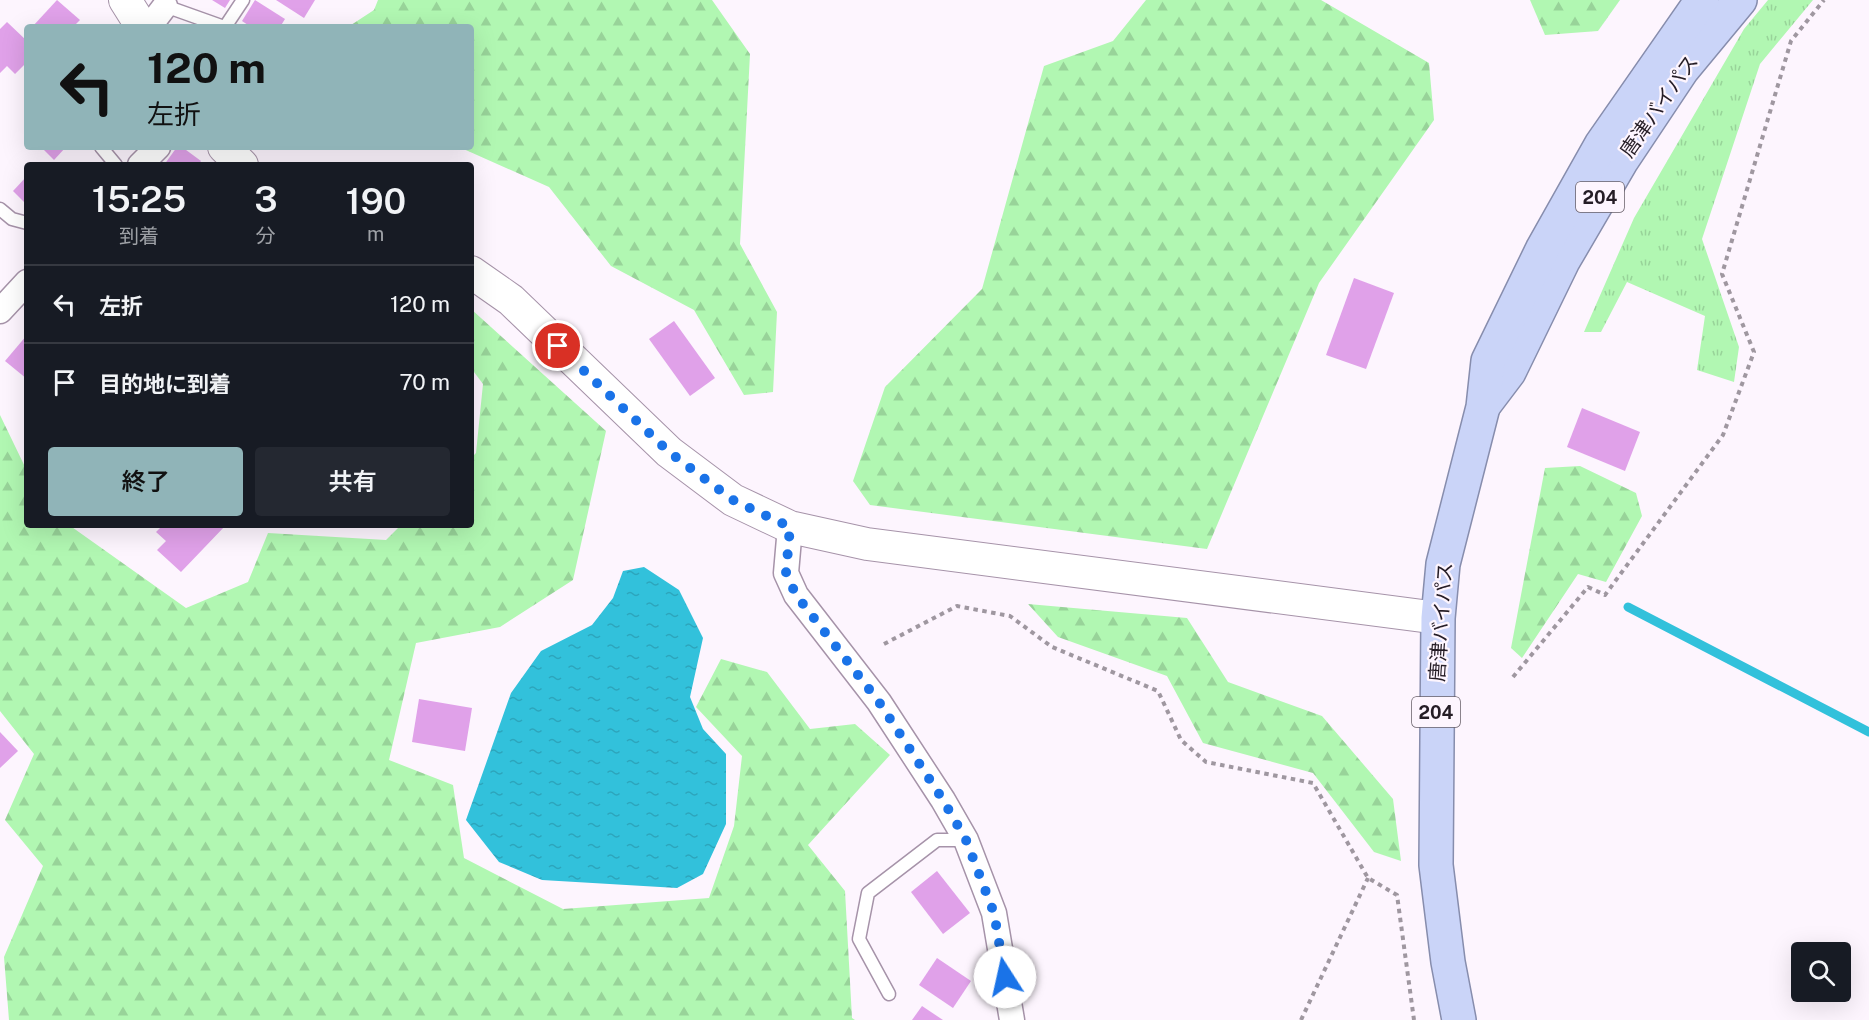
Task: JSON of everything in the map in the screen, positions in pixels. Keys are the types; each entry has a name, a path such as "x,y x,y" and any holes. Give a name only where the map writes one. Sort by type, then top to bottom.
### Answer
{"highway":[{"name":"唐津バイパス","path":"1460,1020 1448,962 1436,865 1438,618 1443,564 1483,407 1488,361 1544,248 1601,145 1702,0"},
{"name":"唐津バイパス","path":"1483,407 1509,372 1563,261 1622,160 1682,70 1740,0"}],"street":[{"path":"125,0 140,24"},
{"path":"151,24 165,6"},
{"path":"143,162 155,150"},
{"path":"227,150 239,162"},
{"path":"474,274 511,300 669,452 733,500 790,527 867,544 1438,618"},
{"path":"0,311 24,285"},
{"path":"790,527 786,573 796,595 879,702 943,800 966,840 994,913 1012,1020"}],"lane":[{"path":"226,24 243,0"},
{"path":"165,6 216,24"},
{"path":"104,150 114,162"},
{"path":"0,209 12,219 24,222"},
{"path":"889,994 859,939 868,893 938,840 966,840"}],"path":[{"path":"1513,677 1588,587 1605,595 1723,435 1754,352 1722,274 1791,41 1824,0"},
{"path":"884,644 957,606 1010,616 1052,647 1158,691 1181,740 1206,762 1313,783 1368,878 1397,895 1414,1020"},
{"path":"1301,1020 1368,878"}],"green space":[{"path":"378,0 712,0 750,54 740,244 777,312 773,392 744,395 694,310 611,266 549,187 466,150 474,150 474,24 353,24 374,10"},
{"path":"1146,0 1321,0 1429,63 1434,120 1319,283 1207,549 870,505 853,481 885,387 982,289 1044,66 1113,41"},
{"path":"1530,0 1620,0 1598,31 1545,35"},
{"path":"1768,0 1813,0 1760,64 1702,239 1739,347 1734,382 1697,370 1705,316 1627,282 1601,332 1584,332 1634,218 1744,29"},
{"path":"474,312 606,431 573,580 500,627 416,643 389,760 453,785 464,858 563,909 709,898 734,826 742,756 696,707 721,659 767,672 810,729 855,724 890,755 808,845 845,891 852,1018 855,1020 9,1020 4,957 43,866 5,820 34,754 0,711 0,415 24,465 24,528 73,528 186,608 248,582 268,533 386,540 398,528 474,528 474,455 483,384 474,372"},
{"path":"1580,466 1636,493 1642,516 1606,582 1578,574 1522,658 1511,648 1545,468"},
{"path":"1028,604 1187,618 1228,682 1322,716 1393,799 1401,861 1374,852 1313,773 1203,743 1167,676 1058,637"}],"water":[{"path":"644,567 679,590 703,638 690,697 703,729 726,754 726,824 703,874 677,888 542,880 499,862 466,820 511,693 541,651 592,625 613,598 623,571"}],"building":[{"path":"57,0 80,20 76,24 35,24"},
{"path":"212,0 230,0 225,8"},
{"path":"255,0 285,19 282,24 246,24 242,21"},
{"path":"276,0 315,0 304,18"},
{"path":"7,22 24,38 24,65 15,74 7,66 0,73 0,29"},
{"path":"44,150 63,150 54,160"},
{"path":"175,150 186,150 201,161 200,162 166,162"},
{"path":"24,179 24,202 13,191"},
{"path":"1354,278 1394,293 1366,369 1326,355"},
{"path":"674,321 715,378 690,396 649,339"},
{"path":"24,339 24,377 5,361"},
{"path":"1582,408 1640,432 1625,471 1567,447"},
{"path":"160,528 223,528 181,572 157,550 166,541 156,532"},
{"path":"419,699 472,708 465,751 412,742"},
{"path":"0,732 18,751 0,768"},
{"path":"937,871 970,913 943,934 911,892"},
{"path":"937,958 971,981 953,1008 919,985"},
{"path":"922,1006 943,1020 912,1020"}],"waterway":[{"path":"1628,607 1869,732"}],"route":[{"path":"558,346 669,452 733,500 790,527 786,573 796,595 879,702 943,800 966,840 994,913 1005,977"}]}
